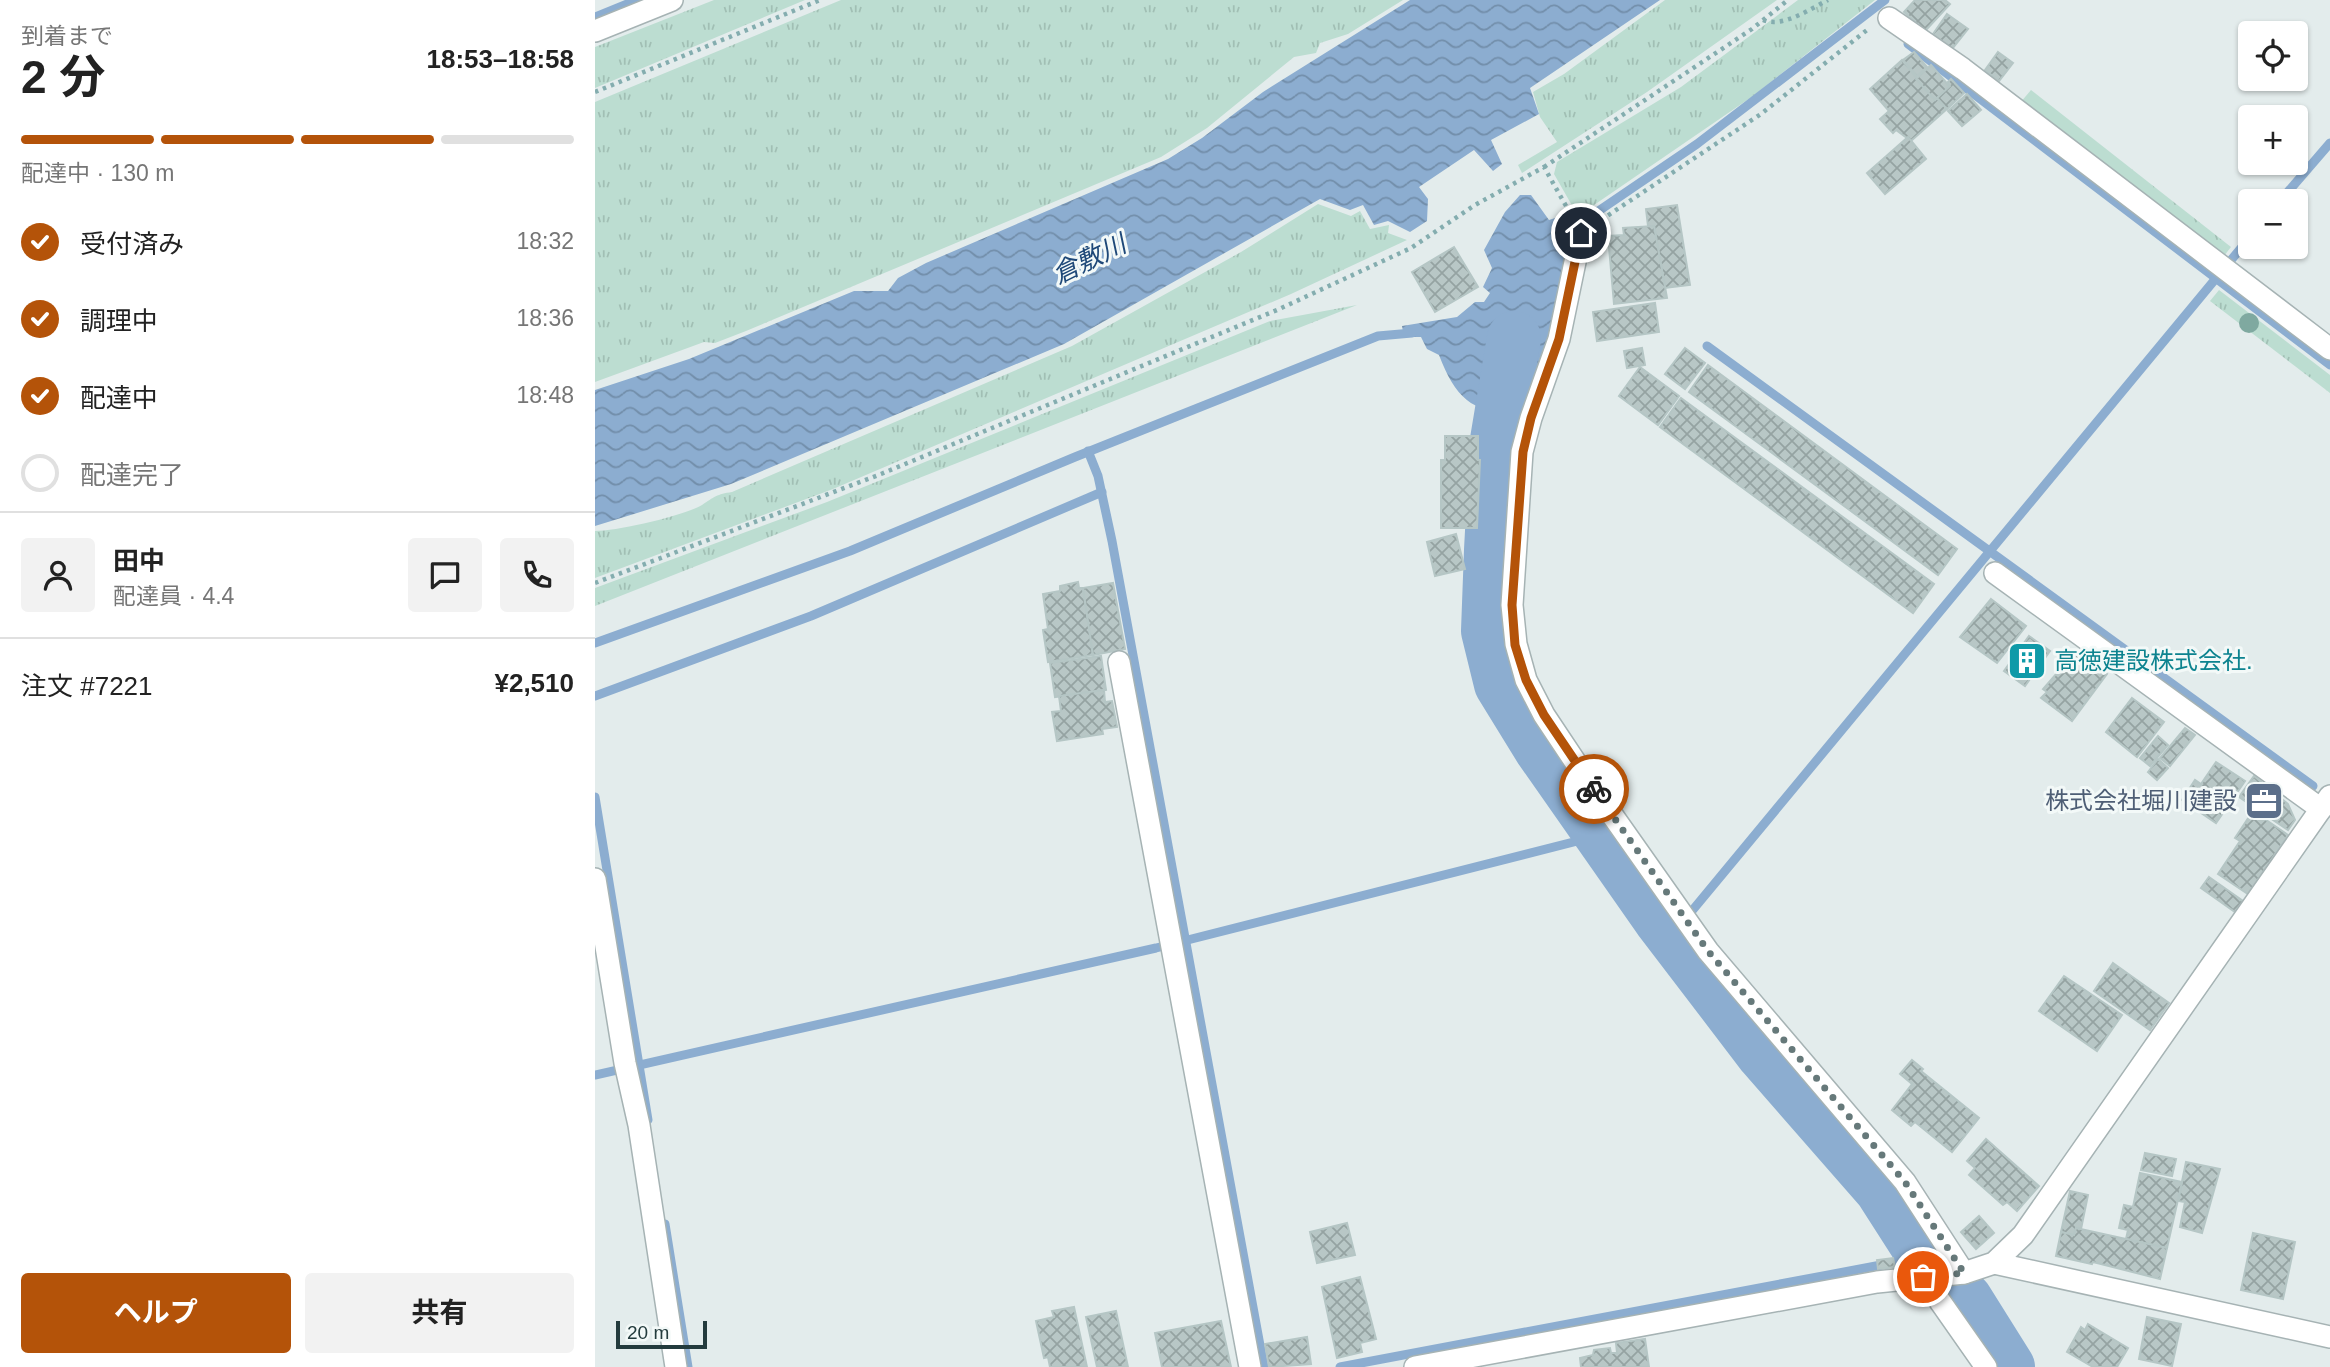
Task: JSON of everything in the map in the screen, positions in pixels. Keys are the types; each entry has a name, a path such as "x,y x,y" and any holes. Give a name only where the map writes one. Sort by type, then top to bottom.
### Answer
{"street":[{"path":"595,31 672,0"},
{"path":"1889,18 1963,69 2330,349"},
{"path":"1576,224 1559,339 1531,418 1523,452 1512,605 1515,645 1526,680 1544,715 1686,920 1745,996 1905,1182 1961,1273"},
{"path":"1415,1367 1877,1282 1961,1273 1994,1263 2023,1236 2326,803 1995,573"},
{"path":"1119,662 1250,1367"},
{"path":"595,879 639,1125 676,1367"},
{"path":"1994,1263 2330,1337"},
{"path":"1928,1277 1986,1367"}],"path":[{"path":"595,92 820,0"},
{"path":"595,583 881,474 1277,310 1411,248 1475,205 1544,167 1763,20 1788,0"},
{"path":"1763,20 1772,24 1789,19 1828,0"},
{"path":"1544,167 1576,224 1761,114 1874,25 1889,18"}],"green space":[{"path":"714,0 805,0 595,88 595,47"},
{"path":"841,0 1403,0 1348,34 1320,43 1316,53 1294,57 1207,128 1161,157 746,331 715,343 704,342 595,382 595,102"},
{"path":"1665,0 1777,0 1647,92 1522,173 1518,165 1557,142 1540,117 1533,92 1564,74"},
{"path":"1798,0 1875,0 1753,96 1578,216 1554,174 1557,162 1681,87"},
{"path":"2031,90 2231,247 2220,261 2020,103"},
{"path":"1318,204 1351,216 1360,211 1370,229 1389,225 1388,233 1407,240 1291,294 833,489 595,578 595,531 650,522 693,509 716,496 732,492 1072,346 1241,252"},
{"path":"2219,290 2330,375 2330,393 2210,301"},
{"path":"1357,305 595,606 595,588 827,502 1270,321"}],"water":[{"name":"倉敷川","path":"1410,0 1660,0 1530,88 1539,114 1491,140 1502,164 1493,171 1474,150 1419,187 1428,199 1427,221 1410,232 1388,221 1374,225 1363,205 1350,210 1320,199 1064,344 731,484 595,526 595,390 689,359 854,291 888,291 898,278 926,263 1168,159 1202,138 1263,92"},
{"path":"1520,195 1531,195 1549,220 1564,215 1575,233 1542,373 1525,412 1493,411 1481,408 1461,394 1439,355 1427,349 1421,337 1404,337 1402,326 1457,317 1475,302 1484,302 1490,293 1483,287 1492,268 1484,250 1505,212"}],"building":[{"path":"1915,0 1945,0 1950,4 1925,31 1904,12"},
{"path":"1947,14 1968,29 1952,49 1933,34"},
{"path":"1914,52 1927,67 1917,76 1903,60"},
{"path":"1998,52 2013,63 1999,81 1985,70"},
{"path":"1902,60 1935,100 1937,98 1947,109 1911,141 1896,130 1893,133 1880,119 1889,111 1870,89"},
{"path":"1931,65 1950,87 1935,100 1916,79"},
{"path":"1951,79 1964,93 1947,109 1937,98 1950,86 1947,83"},
{"path":"1967,94 1981,110 1962,126 1948,111"},
{"path":"1908,137 1926,159 1885,194 1867,173"},
{"path":"1677,205 1690,285 1665,288 1654,226 1648,226 1646,209"},
{"path":"1654,226 1667,298 1614,304 1608,236 1624,235 1623,228"},
{"path":"1454,247 1478,287 1435,312 1412,272"},
{"path":"1655,303 1659,332 1597,341 1593,312"},
{"path":"1642,348 1645,365 1627,368 1624,351"},
{"path":"1685,348 1705,363 1685,389 1665,374"},
{"path":"1708,365 1957,549 1938,575 1689,392"},
{"path":"1640,367 1679,396 1658,425 1619,396"},
{"path":"1681,398 1934,584 1913,613 1660,427"},
{"path":"1445,436 1478,436 1480,460 1477,528 1441,528 1441,460 1445,460"},
{"path":"1456,534 1465,569 1435,576 1427,542"},
{"path":"1078,582 1079,588 1083,588 1093,655 1048,662 1043,630 1048,629 1043,594 1060,591 1060,586"},
{"path":"1113,583 1125,649 1093,655 1083,588"},
{"path":"1991,599 2026,626 1997,663 1960,637"},
{"name":"高徳建設株式会社.","path":"2029,636 2050,651 2025,686 2004,671"},
{"path":"2076,651 2107,674 2072,721 2041,698 2047,692 2043,689"},
{"path":"1101,656 1106,690 1055,697 1050,663"},
{"path":"1104,690 1105,702 1112,701 1117,727 1102,729 1103,734 1057,741 1052,712 1061,711 1059,696"},
{"path":"2132,698 2164,722 2137,757 2106,732"},
{"path":"2185,728 2195,735 2170,766 2160,758"},
{"path":"2158,736 2168,745 2150,766 2140,758"},
{"path":"2158,759 2168,768 2157,780 2148,772"},
{"path":"2216,762 2245,781 2216,823 2182,800 2195,780 2201,784"},
{"name":"株式会社堀川建設","path":"2254,776 2288,804 2295,820 2288,830 2239,797"},
{"path":"2253,811 2288,835 2248,894 2218,874 2240,841 2235,838"},
{"path":"2209,877 2243,901 2235,912 2201,888"},
{"path":"2113,963 2169,1003 2150,1030 2094,991"},
{"path":"2064,976 2122,1015 2097,1051 2039,1011"},
{"path":"1912,1060 1923,1069 1921,1071 1979,1118 1952,1152 1915,1122 1911,1126 1892,1110 1912,1084 1900,1074"},
{"path":"1986,1139 2039,1186 2017,1211 2007,1202 2003,1205 1969,1175 1975,1168 1967,1161"},
{"path":"2145,1153 2176,1159 2172,1176 2141,1170"},
{"path":"2186,1162 2220,1169 2202,1233 2180,1227 2185,1202 2178,1201"},
{"path":"2140,1173 2182,1182 2167,1248 2126,1239 2128,1230 2119,1228 2124,1205 2133,1207"},
{"path":"2070,1191 2088,1195 2081,1229 2076,1228 2074,1235 2061,1232"},
{"path":"1979,1216 1994,1233 1976,1249 1961,1232"},
{"path":"1347,1223 1355,1255 1317,1263 1310,1232"},
{"path":"2076,1228 2167,1248 2160,1279 2093,1262 2092,1264 2056,1256 2061,1232 2074,1235"},
{"path":"2253,1233 2295,1242 2283,1299 2241,1290"},
{"path":"1893,1258 1895,1267 1878,1269 1877,1260"},
{"path":"1360,1277 1376,1339 1360,1343 1362,1352 1337,1358 1322,1287"},
{"path":"1074,1307 1087,1367 1050,1367 1048,1357 1044,1358 1036,1321 1054,1317 1052,1311"},
{"path":"1116,1311 1128,1367 1097,1367 1086,1317"},
{"path":"2147,1317 2181,1324 2172,1366 2139,1359"},
{"path":"1221,1321 1231,1367 1162,1367 1155,1333"},
{"path":"2088,1324 2128,1348 2117,1367 2093,1367 2067,1352 2081,1327 2085,1330"},
{"path":"1307,1337 1311,1364 1269,1367 1265,1344"},
{"path":"1645,1339 1649,1367 1581,1367 1580,1358 1593,1355 1594,1350 1610,1348 1611,1353 1617,1353 1616,1343"}],"waterway":[{"path":"595,17 637,0"},
{"path":"1572,229 1697,144 1885,0"},
{"path":"1908,44 2330,365"},
{"path":"2290,189 2330,143"},
{"path":"1672,935 2238,252"},
{"path":"595,643 850,551 1075,457 1378,336 1412,333"},
{"path":"1514,338 1497,440 1491,550 1488,631 1501,684 1541,749 1660,919 1763,1054 1881,1189 1922,1253 1966,1300 2008,1367"},
{"path":"1707,346 2313,786"},
{"path":"1088,451 1098,476 1112,541 1264,1367"},
{"path":"595,696 811,616 1102,492"},
{"path":"595,797 648,1120"},
{"path":"595,1075 1156,948 1601,835"},
{"path":"665,1224 688,1367"},
{"path":"1340,1367 1897,1262 1922,1253"}],"way so far":[{"path":"1594,789 1708,951 1905,1182 1964,1273 1923,1277"}],"place":[{"name":"高徳建設株式会社.","path":"2027,661"},
{"name":"株式会社堀川建設","path":"2264,801"}],"route":[{"path":"1581,233 1559,339 1526,435 1518,489 1512,605 1515,645 1526,680 1544,715 1594,789"}]}
